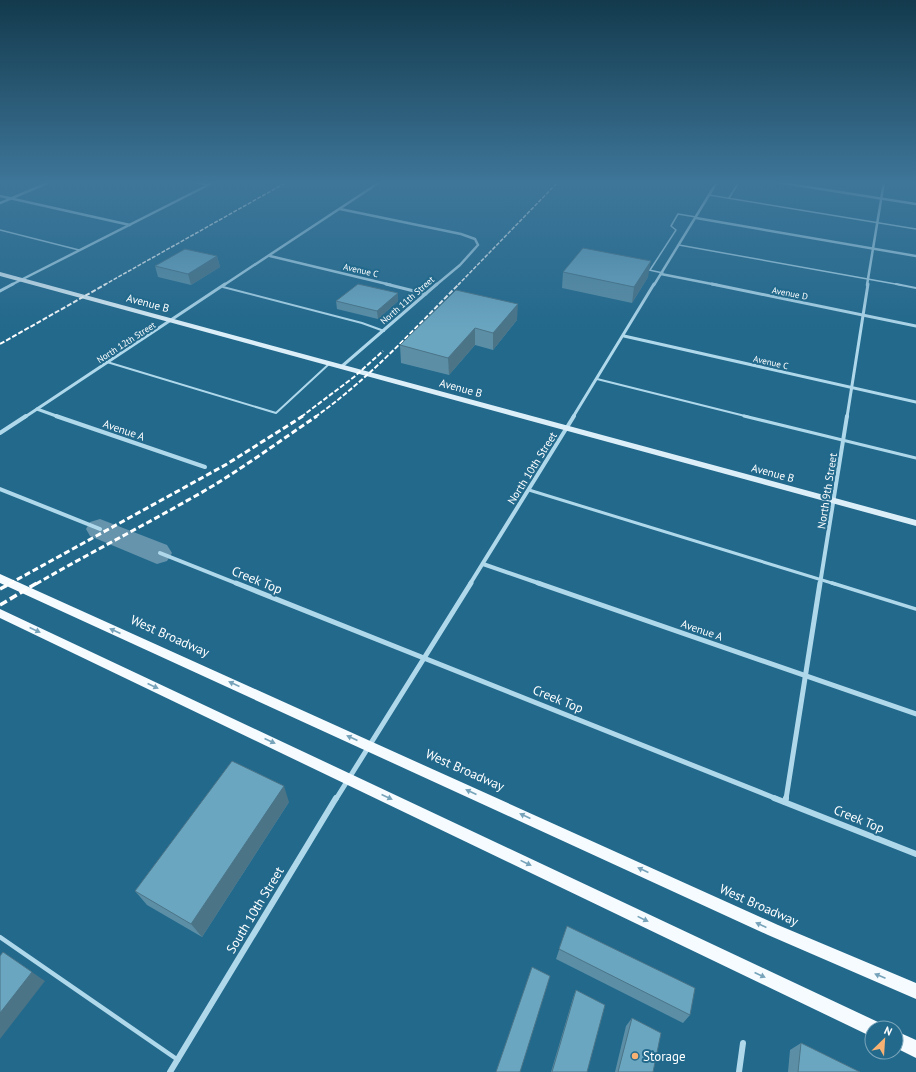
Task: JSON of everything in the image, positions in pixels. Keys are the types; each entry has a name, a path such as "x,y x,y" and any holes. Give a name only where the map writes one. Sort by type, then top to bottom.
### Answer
{"main road":[{"name":"West Broadway","path":"0,578 773,930 916,992"},
{"path":"0,613 864,1024"},
{"path":"904,1043 916,1049"}],"street":[{"path":"0,291 116,232"},
{"name":"North 12th Street","path":"0,433 306,232"},
{"name":"North 11th Street","path":"341,367 475,250 478,245 475,239 451,232"},
{"name":"North 10th Street","path":"359,760 425,658 687,232"},
{"path":"777,232 916,256"},
{"name":"North 9th Street","path":"785,802 877,232"},
{"name":"Avenue C","path":"270,256 426,294"},
{"name":"Avenue B","path":"0,274 916,523"},
{"name":"Avenue D","path":"662,274 916,326"},
{"name":"Avenue C","path":"624,336 916,402"},
{"name":"Avenue A","path":"37,409 205,467"},
{"path":"0,489 100,529"},
{"name":"Creek Top","path":"160,553 916,854"},
{"name":"Avenue A","path":"483,564 916,714"},
{"name":"South 10th Street","path":"170,1072 359,760"},
{"path":"738,1072 743,1043"}],"lane":[{"path":"8,232 80,250"},
{"path":"650,270 675,232"},
{"path":"679,245 916,288"},
{"path":"644,269 662,274"},
{"path":"223,287 362,322 384,331"},
{"path":"107,362 276,413 329,364"},
{"path":"597,379 916,458"},
{"path":"529,490 916,609"},
{"path":"0,937 178,1060"}],"building":[{"path":"583,248 651,261 634,287 563,272"},
{"path":"185,249 217,256 188,274 155,266"},
{"path":"358,284 398,293 377,311 336,301"},
{"path":"456,290 518,304 493,333 475,328 448,358 400,345"},
{"path":"232,761 284,786 191,924 135,891"},
{"path":"567,926 695,988 690,1015 559,949"},
{"path":"3,952 32,972 0,1013 0,956"},
{"path":"532,967 550,976 520,1072 496,1072"},
{"path":"576,990 605,1005 587,1072 552,1072"},
{"name":"Storage","path":"632,1018 661,1033 653,1072 618,1072"},
{"path":"801,1043 860,1072 798,1072"}],"waterway":[{"path":"100,529 157,553"}],"railway":[{"path":"104,285 198,232"},
{"path":"458,285 509,232"},
{"path":"0,344 106,284"},
{"path":"315,417 354,387 458,285"},
{"path":"301,417 354,377 383,351"},
{"path":"9,584 227,464 303,416"},
{"path":"36,584 206,490 317,416"},
{"path":"0,589 11,583"},
{"path":"0,605 37,583"}],"place":[{"name":"Storage","path":"635,1056"}]}
